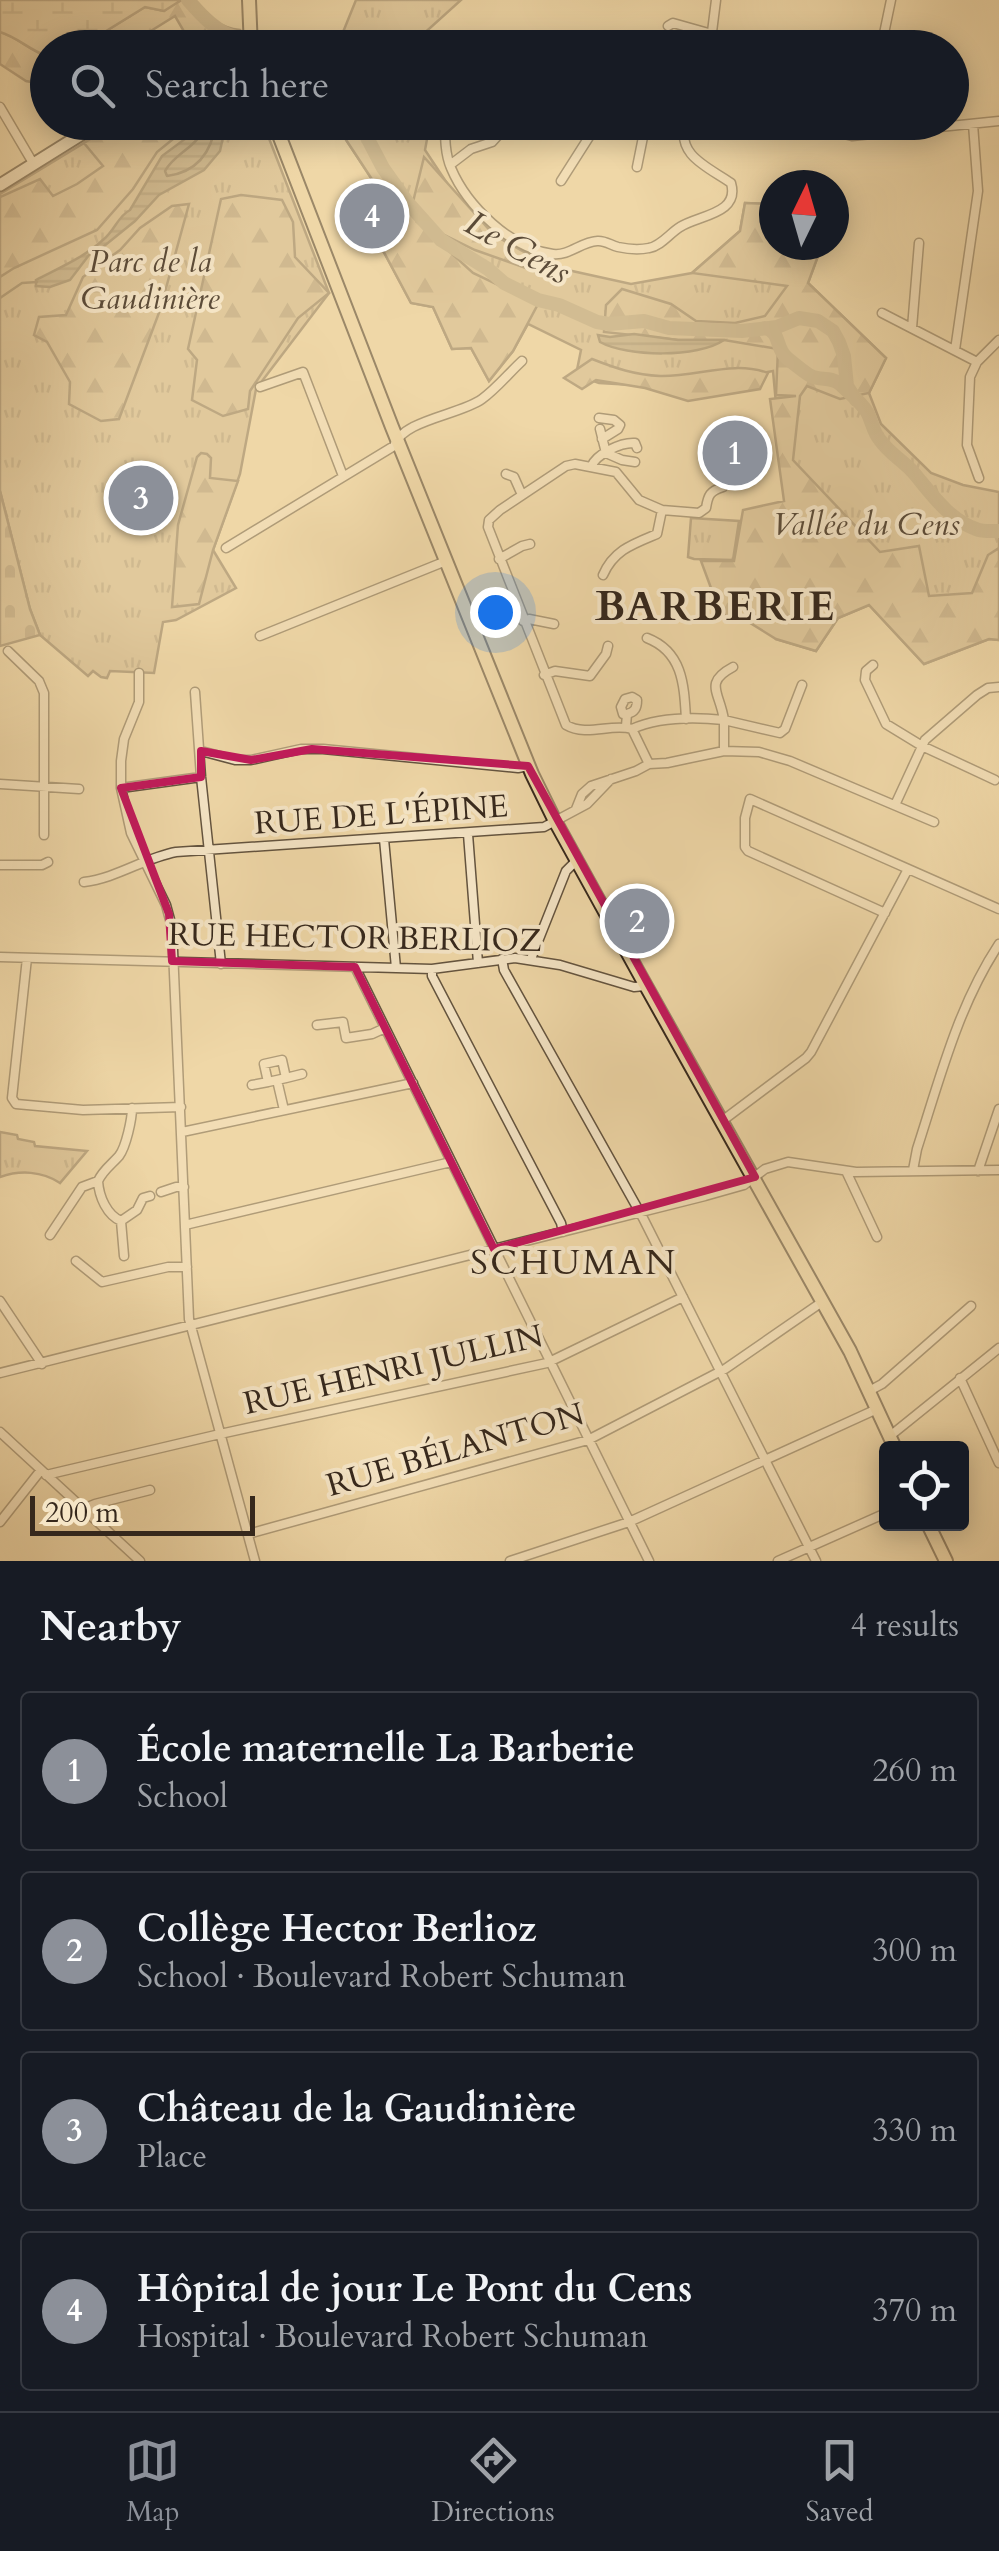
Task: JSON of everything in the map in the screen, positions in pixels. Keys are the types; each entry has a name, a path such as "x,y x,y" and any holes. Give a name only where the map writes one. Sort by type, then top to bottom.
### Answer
{"main road":[{"path":"249,30 250,0"},
{"path":"281,140 528,766 822,1301 891,1441"},
{"path":"931,1531 946,1561"}],"street":[{"path":"712,30 716,0"},
{"path":"885,30 891,0"},
{"path":"670,25 693,30"},
{"path":"0,106 33,163"},
{"path":"969,124 999,121"},
{"path":"955,350 978,191 972,124"},
{"path":"0,184 71,140"},
{"path":"447,140 450,165 474,205 509,235 550,254 562,254 602,240 617,246 648,248 683,225 718,212 734,195 730,182 692,156 684,140"},
{"path":"450,165 494,140"},
{"path":"561,181 587,140"},
{"path":"637,167 642,140"},
{"path":"912,328 920,244"},
{"path":"882,312 976,362"},
{"path":"979,478 967,445 970,377 976,362 999,340"},
{"path":"226,548 394,446 396,438 408,430 480,400 522,361"},
{"path":"260,387 303,372 343,476"},
{"path":"599,418 620,425 602,440"},
{"path":"590,467 594,459 606,453 618,447 635,455 617,458 606,453 600,429"},
{"path":"723,487 712,490 706,508 699,513 662,510 639,500 616,472 569,464 500,510 488,524 488,530 568,727 583,731 686,719 724,720 780,733 786,729 802,686"},
{"path":"506,474 514,477 522,495"},
{"path":"603,575 620,550 657,534 662,510"},
{"path":"499,560 530,544"},
{"path":"260,636 446,561"},
{"path":"524,621 554,624"},
{"path":"647,638 668,650 679,670 684,682 686,719"},
{"path":"544,674 590,676 608,646"},
{"path":"8,652 38,681 44,693 44,834"},
{"path":"873,665 866,671 865,680 883,720 922,746 995,780"},
{"path":"724,751 724,720 716,684 718,676 733,667"},
{"path":"139,673 139,702 124,739 120,762 121,788 127,821 169,914 191,1325 255,1561"},
{"path":"896,805 922,746 936,729 977,695 999,687"},
{"path":"195,692 221,964"},
{"path":"627,714 629,728 649,764"},
{"path":"201,750 243,760 312,748 528,766"},
{"name":"RUE DE L'ÉPINE","path":"84,882 176,852 544,828 594,798 612,779 649,764 724,751 759,752 785,759 934,822"},
{"path":"121,788 201,777"},
{"path":"0,784 79,789"},
{"path":"885,913 748,851 745,847 750,799 999,910"},
{"path":"468,834 478,963"},
{"path":"384,840 396,968"},
{"path":"531,959 566,871 577,860"},
{"path":"0,865 42,866 48,862"},
{"path":"722,1120 811,1052 908,869"},
{"path":"913,1170 962,1010 999,944"},
{"name":"RUE HECTOR BERLIOZ","path":"0,957 432,970 502,959 531,959 626,986 646,986"},
{"path":"27,958 13,1101 16,1104 83,1110 181,1107"},
{"path":"502,959 504,970 640,1213 816,1561"},
{"path":"355,968 649,1561"},
{"path":"432,970 563,1232"},
{"path":"317,1025 343,1022 346,1038 385,1028"},
{"path":"277,1080 260,1062 282,1060 277,1080 284,1110"},
{"path":"252,1085 302,1074"},
{"path":"182,1132 413,1083"},
{"path":"121,1221 111,1216 98,1182 124,1147 132,1108"},
{"path":"978,1170 999,1109"},
{"path":"185,1224 451,1162"},
{"path":"0,1374 726,1191 744,1185 772,1166 788,1162 846,1171 999,1170"},
{"path":"846,1171 876,1238"},
{"path":"50,1235 82,1187 98,1182"},
{"path":"161,1192 184,1187"},
{"path":"121,1221 137,1210 143,1198 150,1196"},
{"path":"121,1221 128,1276"},
{"path":"76,1261 102,1282 168,1267 187,1267"},
{"name":"RUE HENRI JULLIN","path":"44,1472 550,1362 683,1296"},
{"path":"0,1301 42,1364"},
{"name":"RUE BÉLANTON","path":"248,1534 588,1440 721,1372 822,1301"},
{"path":"869,1390 882,1384 971,1306"},
{"path":"894,1441 960,1378 998,1351"},
{"path":"960,1378 999,1463"},
{"path":"510,1561 629,1522 877,1410"},
{"path":"0,1432 140,1561"},
{"path":"0,1522 44,1472"},
{"path":"86,1512 95,1504 150,1490"},
{"path":"778,1561 879,1516"}],"highlighted area":[{"path":"312,749 528,766 755,1177 494,1249 355,967 172,961 169,914 121,788 201,777 201,751 251,760"}],"green space":[{"path":"0,0 180,1 164,11 145,7 108,30 30,30 30,48 0,32"},
{"path":"179,0 192,0 213,20 240,30 183,30 175,16 152,30 108,30 145,7 164,11"},
{"path":"356,0 461,0 428,30 344,30"},
{"path":"0,32 30,48 30,82 26,81 0,64"},
{"name":"Parc de la Gaudinière","path":"89,140 270,140 329,293 256,389 240,474 213,550 236,588 176,620 163,622 154,673 110,671 107,678 93,671 88,676 40,635 30,609 0,491 0,194"},
{"path":"172,140 157,152 133,189 97,230 0,277 0,197 40,179 53,196 77,184 103,166 84,143"},
{"name":"Vallée du Cens","path":"346,140 427,140 425,150 472,221 554,267 631,284 692,273 740,231 745,203 759,203 759,260 816,260 808,283 886,358 869,393 881,424 931,473 999,492 999,640 989,639 924,664 869,605 838,618 816,651 776,639 785,503 773,371 684,388 599,383 576,375 581,350 528,324 489,381 471,348 452,349 433,307 411,303 378,241 404,228"},
{"path":"346,140 373,140 388,170 413,202 424,157 494,235 542,262 540,273 475,250 416,221 473,273 538,304 513,351 489,381 471,348 452,349 433,307 411,303 378,241 404,228"},
{"path":"241,195 282,200 293,222 295,257 329,293 298,318 250,391 248,409 223,416 192,400 197,360 188,349 221,199"},
{"path":"745,203 759,203 759,260 816,260 808,283 886,358 869,393 840,399 807,386 800,396 793,460 880,552 919,546 929,596 972,593 988,555 999,548 999,640 989,639 924,664 869,605 838,618 816,651 776,639 742,618 721,615 701,561 734,561 743,510 784,501 770,399 796,396 776,395 778,349 724,340 678,340 604,332 606,305 622,289 671,304 696,321 735,323 765,316 787,286 692,273 740,231"},
{"path":"189,204 160,310 119,419 101,421 69,404 70,382 47,342 34,335 39,317 66,315 83,277 120,250 140,228 172,206"},
{"path":"592,359 651,375 674,376 728,368 768,373 760,389 688,401 645,388 596,380 582,389 564,378"},
{"path":"201,453 211,458 210,478 238,481 199,604 172,607 178,525"},
{"path":"0,491 40,635 0,646"},
{"path":"691,518 739,521 733,560 688,557"},
{"path":"0,1132 17,1135 35,1146 87,1151 60,1183 31,1173 0,1177"}],"water":[{"path":"184,140 222,140 220,151 204,170 159,195 135,221 89,255 70,280 50,287 36,286 36,280 80,257 108,235 130,210 162,156"},
{"path":"634,334 678,340 724,340 697,350 644,353 612,347 600,342 598,335"}],"waterway":[{"name":"Le Cens","path":"188,0 220,30"},
{"name":"Le Cens","path":"368,140 408,203 441,240 504,283 538,300 609,324 644,321 669,328 742,331 777,327 799,318 818,321 833,331 839,342 847,386 856,400"},
{"path":"0,298 22,283 37,282"},
{"name":"Le Cens","path":"765,328 773,333 794,364 811,376 836,382 858,401 884,445 949,513 976,529 999,531"}],"place":[{"name":"Hôpital de jour Le Pont du Cens","path":"372,216"},
{"name":"École maternelle La Barberie","path":"735,453"},
{"name":"Château de la Gaudinière","path":"141,498"},
{"name":"Collège Hector Berlioz","path":"637,921"}],"district":[{"name":"BARBERIE","path":"716,605"},
{"name":"SCHUMAN","path":"574,1262"}]}
